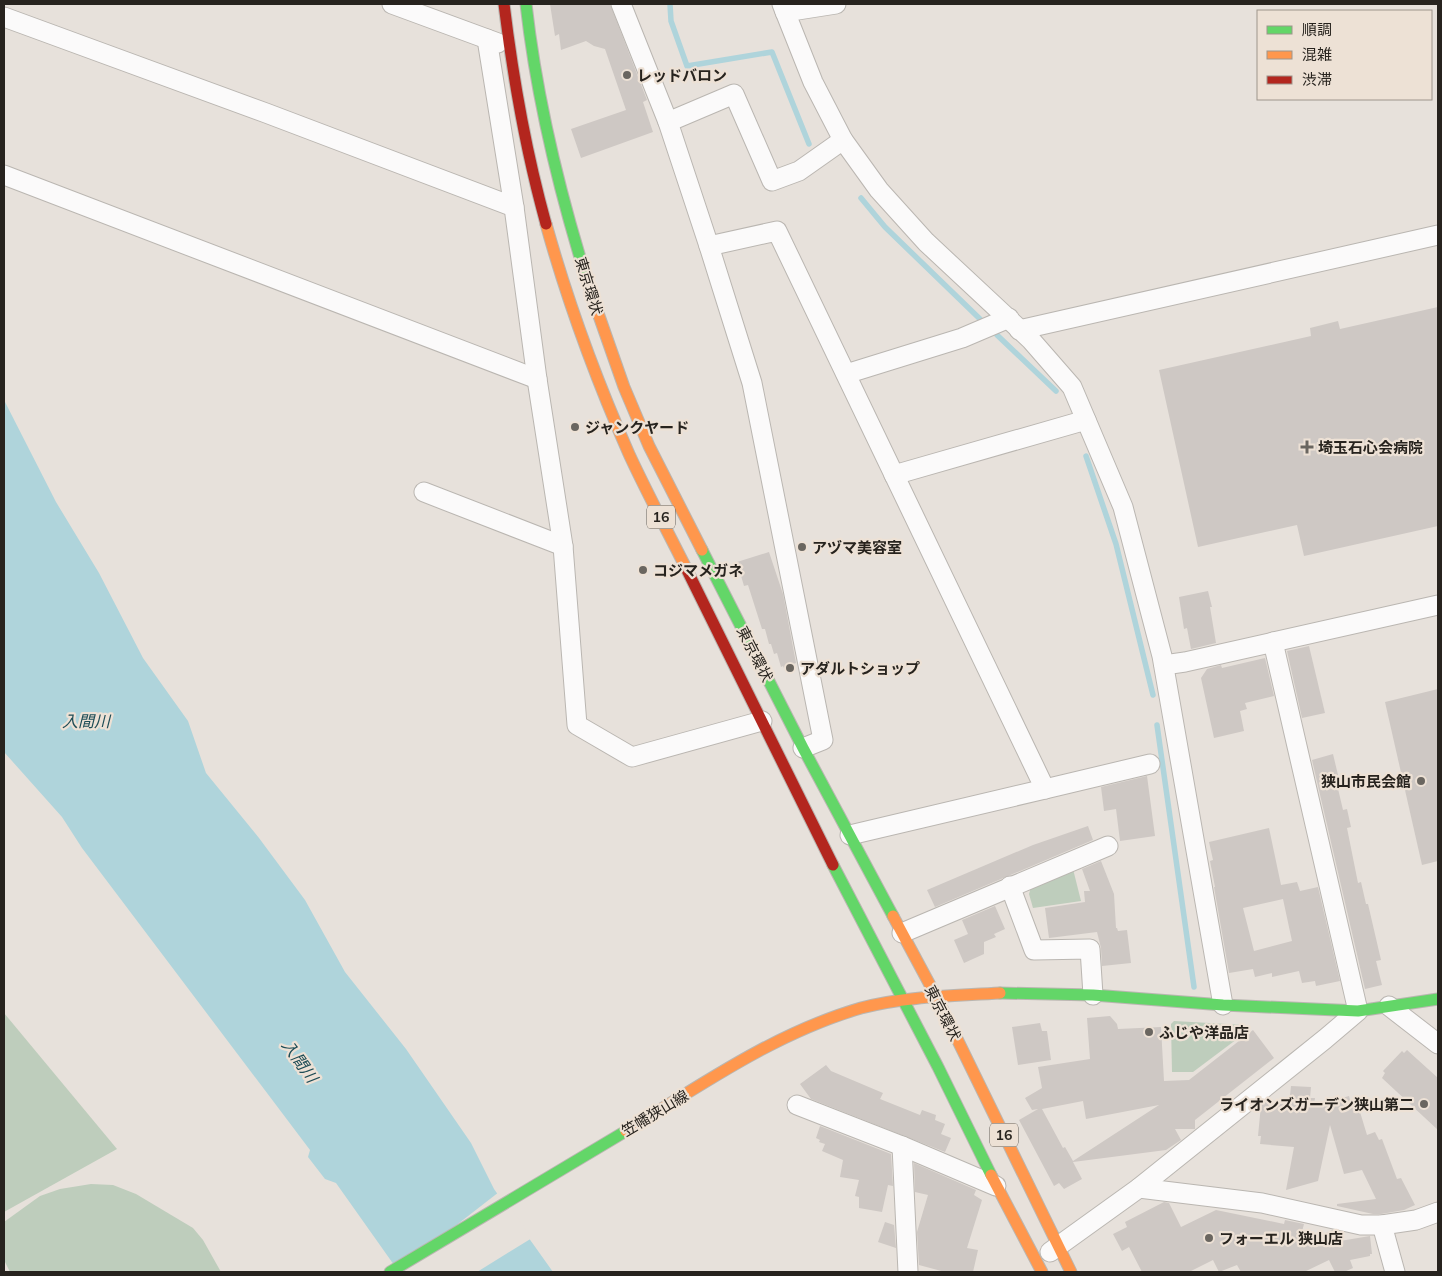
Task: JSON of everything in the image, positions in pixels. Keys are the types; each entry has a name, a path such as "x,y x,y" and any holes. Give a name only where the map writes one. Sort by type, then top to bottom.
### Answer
{"main road":[{"name":"東京環状","path":"504,4 508,47 533,170 578,328 603,394 630,455 823,845 996,1186 1040,1267"},
{"name":"東京環状","path":"526,4 531,49 542,110 578,251 620,377 649,446 803,748 937,998 1071,1272"},
{"name":"笠幡狭山線","path":"390,1272 774,1042 826,1020 862,1008 903,1000 1011,992 1358,1011 1438,999"}],"street":[{"path":"392,4 508,47"},
{"path":"620,4 668,122 752,383 823,740 803,748"},
{"path":"836,4 783,8 813,82 843,140 879,190 926,242 1031,340 1072,386 1123,507 1164,665 1223,1005"},
{"path":"4,17 266,113 514,207"},
{"path":"487,39 514,207 537,379 563,546 577,725 632,757 762,721"},
{"path":"668,122 734,94 772,181 799,171 843,140"},
{"path":"4,176 537,379"},
{"path":"709,246 777,231 1044,789"},
{"path":"846,374 1014,324 1438,235"},
{"path":"894,475 1086,420"},
{"path":"424,492 563,546"},
{"path":"1164,665 1185,662 1438,605"},
{"path":"1040,1267 1057,1246 1139,1188 1358,1011 1273,642"},
{"path":"850,835 1150,764"},
{"path":"902,933 1108,846"},
{"path":"1010,886 1034,950 1090,950 1093,995"},
{"path":"1389,1006 1438,1044"},
{"path":"797,1105 902,1146 996,1186"},
{"path":"902,1146 908,1272"},
{"path":"1139,1188 1262,1203 1361,1225 1382,1225 1416,1220 1438,1212"},
{"path":"1382,1225 1395,1272"}],"green space":[{"path":"1073,869 1081,901 1033,908 1029,894 1031,887"},
{"path":"4,1013 117,1149 4,1212"},
{"path":"1174,1021 1245,1025 1245,1033 1193,1072 1172,1072 1171,1024"},
{"path":"91,1184 113,1185 136,1194 193,1228 203,1240 221,1272 10,1272 4,1260 4,1222 40,1196 60,1189"}],"water":[{"name":"入間川","path":"4,400 56,502 99,573 143,658 188,721 206,773 259,838 305,900 345,972 406,1049 471,1143 494,1189 553,1272 399,1272 336,1183 325,1179 308,1157 310,1150 82,848 62,817 4,752"}],"pier":[{"path":"499,1192 532,1238 477,1272 396,1272"}],"building":[{"name":"レッドバロン","path":"550,4 610,4 647,100 643,102 653,132 581,158 571,129 626,110 605,49 594,46 586,41 561,50 559,34 555,36"},
{"name":"埼玉石心会病院","path":"1438,307 1438,526 1304,556 1297,525 1198,547 1159,370 1311,336 1310,328 1338,321 1340,329"},
{"path":"769,552 783,594 796,663 784,668 783,666 781,667 777,653 774,654 771,644 769,644 765,629 762,629 748,585 744,586 737,562"},
{"path":"1208,591 1212,607 1210,607 1216,643 1191,649 1187,628 1184,629 1179,597"},
{"path":"1309,646 1325,713 1302,718 1287,651"},
{"path":"1265,658 1274,696 1245,703 1247,709 1240,711 1244,731 1214,738 1201,678 1207,669 1221,665 1222,668"},
{"name":"狭山市民会館","path":"1438,689 1438,861 1422,865 1385,702"},
{"path":"1333,754 1338,775 1335,776 1343,810 1347,809 1351,827 1347,828 1358,883 1361,882 1366,904 1368,904 1381,960 1376,961 1382,985 1365,989 1312,760"},
{"path":"1147,776 1155,836 1120,841 1116,809 1104,811 1101,787"},
{"path":"1088,826 1093,840 935,907 927,890 1033,845"},
{"path":"1269,828 1281,885 1297,882 1300,891 1318,887 1340,981 1316,986 1315,981 1302,983 1299,971 1272,977 1272,973 1255,977 1253,969 1229,973 1210,861 1213,860 1209,842","holes":["1283,899 1292,941 1254,951 1243,908"]},
{"path":"1101,861 1114,894 1116,928 1118,931 1127,930 1131,963 1102,966 1101,948 1097,932 1049,938 1045,908 1085,902 1084,891 1090,891 1082,869"},
{"path":"995,906 1005,929 994,934 996,937 984,942 984,954 964,963 954,940 968,934 962,920"},
{"path":"1110,1016 1117,1024 1118,1029 1161,1027 1164,1081 1189,1080 1253,1030 1274,1058 1195,1120 1195,1129 1175,1129 1181,1140 1166,1150 1073,1162 1082,1179 1064,1189 1059,1183 1054,1186 1019,1120 1038,1109 1032,1110 1025,1098 1042,1088 1038,1067 1090,1059 1087,1018","holes":["1083,1101 1086,1119 1159,1105 1073,1161 1065,1147 1063,1148 1042,1109"]},
{"path":"1040,1023 1042,1031 1047,1031 1051,1060 1018,1065 1012,1027"},
{"name":"ライオンズガーデン狭山第二","path":"1407,1050 1438,1078 1438,1130 1382,1078 1385,1073 1383,1071 1402,1051 1404,1053"},
{"path":"826,1065 831,1071 883,1093 880,1099 920,1115 922,1110 936,1115 935,1120 945,1124 941,1134 951,1138 945,1152 811,1099 800,1084"},
{"path":"1291,1086 1311,1087 1310,1098 1315,1098 1314,1106 1349,1096 1351,1104 1357,1102 1367,1135 1375,1132 1379,1140 1382,1139 1397,1179 1401,1178 1415,1205 1404,1210 1381,1214 1337,1206 1337,1204 1376,1199 1362,1170 1344,1174 1330,1125 1318,1181 1286,1190 1294,1147 1260,1144 1261,1136 1258,1136 1261,1105 1264,1102 1289,1105"},
{"path":"820,1126 891,1154 893,1186 888,1185 882,1212 859,1208 859,1197 855,1196 859,1180 840,1177 843,1160 822,1151 825,1144 819,1142 820,1140 816,1138"},
{"path":"914,1163 976,1190 974,1195 982,1200 967,1248 978,1250 973,1272 945,1272 919,1265 917,1232 928,1195 915,1192"},
{"path":"1164,1202 1169,1203 1181,1227 1216,1210 1284,1224 1285,1220 1304,1224 1298,1247 1332,1230 1335,1231 1340,1241 1370,1236 1372,1254 1350,1260 1353,1268 1344,1272 1335,1272 1329,1260 1304,1272 1241,1272 1237,1265 1219,1272 1213,1260 1189,1272 1142,1272 1129,1247 1122,1251 1113,1234 1127,1227 1125,1222"},
{"path":"885,1222 894,1225 896,1248 878,1242"}],"waterway":[{"path":"670,4 671,21 687,66 772,52 809,144"},
{"path":"861,198 885,227 980,319"},
{"path":"997,335 1056,391"},
{"path":"1086,456 1116,544 1153,695"},
{"path":"1157,725 1194,987"}],"traffic: fast":[{"path":"526,4 543,114 551,150 591,293"},
{"path":"702,550 803,748 893,916"},
{"path":"833,865 938,1067 991,1175"},
{"path":"1000,993 1093,995 1223,1005 1358,1011 1438,999"},
{"path":"390,1272 626,1131"}],"traffic: slow":[{"path":"546,224 573,312 605,398 636,469 687,570"},
{"path":"591,293 624,387 649,446 702,550"},
{"path":"893,916 937,998 1071,1272"},
{"path":"626,1131 739,1062 799,1031 829,1019 861,1008 895,1001 1000,993"},
{"path":"991,1175 1042,1272"}],"traffic: jam":[{"path":"504,4 521,115 532,170 546,224"},
{"path":"687,570 833,865"}],"place":[{"name":"レッドバロン","path":"627,75"},
{"name":"ジャンクヤード","path":"575,427"},
{"name":"埼玉石心会病院","path":"1307,447"},
{"name":"アヅマ美容室","path":"802,547"},
{"name":"コジマメガネ","path":"643,570"},
{"name":"アダルトショップ","path":"790,668"},
{"name":"狭山市民会館","path":"1421,781"},
{"name":"ふじや洋品店","path":"1149,1032"},
{"name":"ライオンズガーデン狭山第二","path":"1424,1104"},
{"name":"フォーエル 狭山店","path":"1209,1238"}]}
